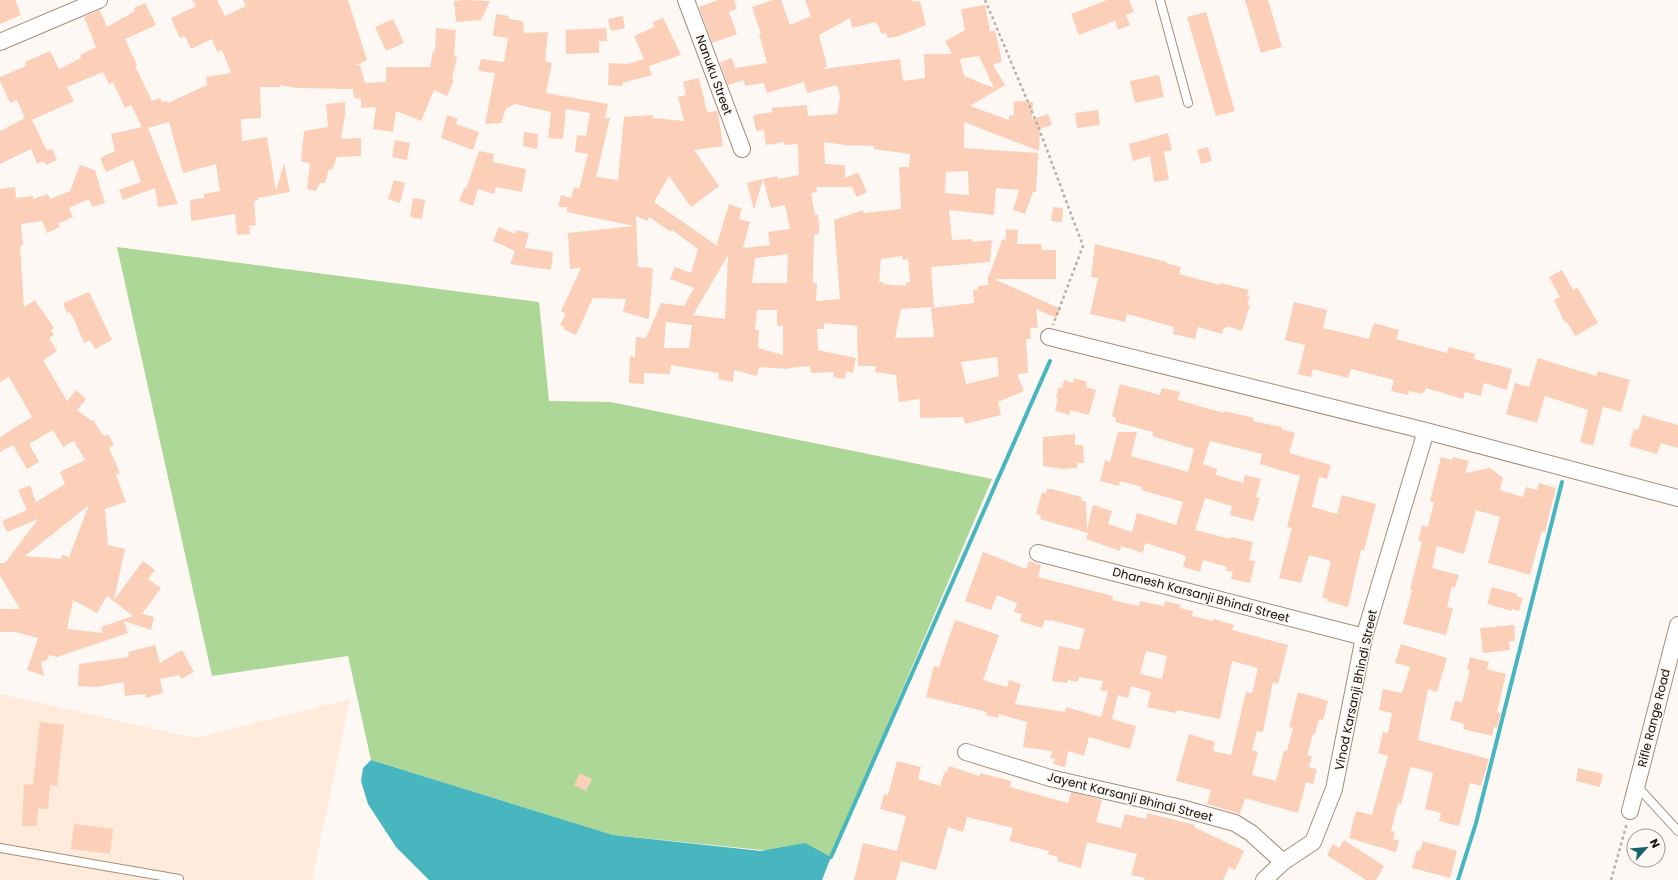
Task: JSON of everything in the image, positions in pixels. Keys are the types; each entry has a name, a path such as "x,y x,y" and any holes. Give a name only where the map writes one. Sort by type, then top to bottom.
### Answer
{"street":[{"path":"0,42 99,0"},
{"name":"Nanuku Street","path":"686,0 742,149"},
{"path":"1049,337 1426,430 1678,498"},
{"name":"Vinod Karsanji Bhindi Street","path":"1264,880 1283,862 1313,842 1334,790 1364,637 1426,430"},
{"name":"Dhanesh Karsanji Bhindi Street","path":"1038,553 1364,637"},
{"name":"Rifle Range Road","path":"1630,811 1678,625"},
{"name":"Jayent Karsanji Bhindi Street","path":"966,752 1050,778 1180,808 1235,823 1251,833 1283,862"}],"lane":[{"path":"1160,0 1188,102"},
{"path":"1636,785 1678,831"},
{"path":"0,848 179,879"}],"path":[{"path":"985,0 1038,126 1083,246 1049,337"},
{"path":"1611,880 1630,811"}],"shaded area":[{"path":"0,694 195,738 350,699 312,880 0,880"}],"green space":[{"path":"117,247 539,302 549,401 611,402 992,479 831,857 613,835 371,760 348,656 212,676"}],"water":[{"path":"371,760 613,835 761,851 805,843 831,857 822,880 429,880 396,847 368,804 361,781 363,768"}],"building":[{"path":"0,0 15,0 21,15 0,24"},
{"path":"192,0 217,0 225,16 246,6 243,0 348,0 367,60 357,65 360,65 365,83 386,82 386,67 430,67 433,51 435,52 436,28 456,30 454,56 457,57 452,79 454,80 447,96 434,90 421,121 396,111 393,132 373,129 376,107 361,108 361,99 354,98 353,89 297,88 280,85 280,87 260,87 261,118 241,119 242,141 267,137 276,191 284,163 290,192 258,198 258,200 254,201 256,225 249,226 250,234 237,235 235,214 191,221 190,200 204,198 204,194 220,191 216,164 183,173 169,122 148,128 178,204 158,207 155,188 123,200 119,190 141,182 133,160 106,172 100,158 115,151 111,134 142,127 131,105 125,108 113,82 109,84 103,72 67,87 74,101 32,120 47,151 52,149 57,160 46,165 44,161 37,164 31,149 0,164 0,131 25,118 17,100 10,103 0,81 0,77 26,66 25,62 50,51 59,69 81,58 80,55 96,47 84,17 100,10 107,27 135,11 134,8 145,3 156,25 125,39 137,65 135,66 152,101 160,98 162,102 167,101 168,103 207,85 206,77 231,73 222,50 217,52 212,39 191,49 185,36 180,38 171,18 196,6"},
{"path":"718,0 734,0 737,9 729,12 737,34 712,43 699,7"},
{"path":"773,0 781,0 790,25 811,16 805,0 920,1 926,25 896,37 888,38 886,33 882,34 876,22 852,28 850,18 819,35 827,66 823,69 900,59 903,81 925,78 924,54 952,54 945,41 965,30 961,9 985,5 990,31 995,30 1002,61 993,65 1005,85 970,106 1009,120 1009,115 1014,116 1014,101 1033,102 1032,119 1048,114 1052,125 1040,129 1039,151 964,122 964,148 1038,153 1036,192 1033,192 1025,214 1013,210 1019,190 996,188 994,215 949,210 952,240 972,239 973,242 992,240 990,262 931,267 934,307 901,309 895,338 934,337 931,308 974,303 973,290 978,290 978,286 988,285 988,275 989,276 1002,240 1006,239 1006,229 1018,230 1017,244 1041,244 1042,250 1056,250 1056,279 994,279 1061,309 1056,318 1036,309 1038,328 1030,328 1031,339 1026,339 1028,373 1017,374 1024,391 998,402 1001,415 965,424 963,417 920,418 920,399 899,402 896,375 875,372 876,366 858,366 857,326 824,323 824,329 817,329 818,350 856,358 853,373 846,371 845,379 833,377 834,372 811,373 810,366 789,369 759,367 757,376 734,370 733,382 718,379 719,373 671,365 670,374 644,373 644,384 629,383 630,356 635,357 636,337 646,338 661,303 684,306 694,288 670,279 675,267 691,273 698,249 672,230 671,232 649,217 647,221 636,216 638,267 653,268 649,319 623,312 626,299 593,298 576,335 563,329 564,327 560,325 566,314 561,311 581,268 570,269 568,233 634,226 567,212 567,207 558,207 561,195 571,198 574,187 579,189 588,154 575,152 577,135 586,136 590,113 566,109 563,139 548,138 551,112 515,104 506,109 501,123 485,124 495,73 478,71 481,59 504,62 508,38 493,36 496,14 509,16 508,19 523,21 524,33 548,32 545,61 552,63 546,93 608,104 605,118 610,118 596,177 618,180 624,117 653,115 653,118 684,121 678,97 686,95 683,82 699,78 707,112 718,111 723,146 694,150 719,186 691,207 669,176 654,202 719,247 717,244 729,204 742,209 739,219 750,222 743,248 770,245 768,232 790,229 785,205 771,208 763,179 777,176 778,179 799,175 798,144 784,145 784,142 766,145 764,130 756,131 753,115 773,112 771,108 807,105 808,116 837,114 840,97 837,85 807,93 804,82 767,93 764,83 745,86 744,80 728,85 720,62 732,58 735,68 767,63 759,34 761,34 752,7","holes":["979,56 994,88 964,76 960,59","824,142 852,146 874,146 874,149 910,154 909,167 899,167 901,209 864,213 863,210 834,220 840,299 816,301 817,283 813,283 814,235 819,234 819,225 818,215 815,215 811,193 817,192 816,187 852,187 857,197 867,192 858,172 845,178 845,165 825,164","968,171 969,195 945,193 946,172","788,254 787,283 752,283 755,258","728,255 725,319 693,315","902,256 903,260 908,259 910,282 905,283 906,286 883,284 883,282 879,282 881,259","757,310 777,310 777,326 783,326 783,355 758,348 759,330 755,330","666,322 692,325 689,348 664,348","997,357 999,376 966,384 961,362"]},
{"path":"1107,0 1129,0 1134,12 1126,15 1130,25 1118,30 1115,21 1079,35 1071,14"},
{"path":"1245,0 1268,0 1282,47 1261,53"},
{"path":"454,1 490,1 481,20 456,22"},
{"path":"1206,12 1235,111 1216,116 1187,17"},
{"path":"623,16 625,28 611,31 608,19"},
{"path":"663,18 681,55 649,66 652,75 622,83 622,86 608,85 609,63 628,64 644,59 634,36 654,27 653,22"},
{"path":"393,19 404,43 386,51 375,27"},
{"path":"606,28 607,41 599,41 599,53 566,54 566,30"},
{"path":"1159,75 1164,97 1135,103 1130,81"},
{"path":"345,102 345,115 341,139 361,138 361,156 337,157 332,170 329,169 325,183 320,183 316,191 307,189 310,164 301,161 304,131 328,127 326,104"},
{"path":"1098,110 1100,125 1077,128 1075,113"},
{"path":"447,115 458,119 456,124 479,132 473,150 441,138"},
{"path":"524,132 538,134 537,149 523,146"},
{"path":"1168,133 1172,150 1164,152 1169,180 1154,182 1150,156 1133,161 1129,144"},
{"path":"395,140 410,143 407,160 392,157"},
{"path":"1208,147 1212,161 1201,164 1197,150"},
{"path":"479,151 494,154 493,162 526,169 522,192 496,187 494,194 478,189 473,206 459,201 464,188 466,189"},
{"path":"80,165 95,170 105,203 92,207 89,199 69,208 73,217 58,224 60,227 47,233 42,221 21,224 23,245 20,246 24,307 35,300 54,328 51,330 54,335 49,338 57,351 43,360 67,401 76,390 86,399 77,410 92,421 93,420 102,434 105,436 108,434 114,445 109,448 120,473 116,475 126,502 105,509 108,545 125,549 114,600 143,561 155,570 148,579 161,588 142,614 154,617 151,630 124,621 128,633 57,657 49,655 47,660 41,662 44,676 27,670 38,638 15,632 0,632 0,609 20,609 0,576 0,563 5,563 38,519 7,532 2,521 27,510 18,490 30,485 36,502 65,484 60,472 85,460 74,441 63,447 53,430 29,444 39,462 27,469 13,445 0,452 0,437 32,417 9,377 0,382 0,189 15,187 16,198 33,196 33,199 48,194 50,199 70,191","holes":["89,505 69,557 62,555 61,559 25,556","107,596 133,616 101,627 103,633 67,629 73,600 97,613"]},
{"path":"763,179 754,210 747,183"},
{"path":"394,180 405,183 400,203 388,199"},
{"path":"413,198 425,200 422,219 410,217"},
{"path":"1053,207 1063,208 1062,222 1051,221"},
{"path":"499,227 515,234 516,230 529,233 525,248 553,252 551,270 510,264 515,251 493,241"},
{"path":"1095,244 1167,262 1166,263 1181,267 1179,274 1220,285 1221,283 1249,290 1247,296 1250,297 1247,305 1250,305 1242,331 1227,326 1227,328 1224,327 1222,334 1198,327 1195,339 1173,334 1174,327 1127,314 1125,322 1090,314 1098,278 1091,277"},
{"path":"1562,270 1573,290 1577,287 1598,323 1575,336 1567,322 1565,323 1554,300 1560,297 1549,277"},
{"path":"89,292 112,340 95,349 90,340 84,343 70,312 67,313 63,303"},
{"path":"1294,302 1327,310 1323,328 1369,339 1374,323 1399,330 1396,339 1447,353 1449,347 1475,354 1474,359 1512,369 1507,390 1484,383 1481,396 1465,392 1463,399 1426,388 1424,393 1421,392 1421,394 1409,391 1408,395 1391,391 1394,380 1351,369 1348,378 1313,369 1311,377 1298,374 1305,345 1285,340"},
{"path":"1538,358 1596,376 1598,371 1630,380 1621,412 1603,407 1593,446 1580,442 1588,410 1545,396 1537,423 1506,414 1515,383 1529,387"},
{"path":"1074,378 1087,382 1086,387 1096,390 1089,415 1070,410 1069,415 1055,411 1059,387 1062,388 1064,380 1073,383"},
{"path":"1120,384 1160,395 1162,388 1180,392 1178,400 1224,413 1225,411 1254,418 1253,421 1282,427 1281,429 1295,433 1289,453 1331,465 1327,479 1319,477 1312,507 1337,514 1342,495 1376,504 1364,550 1361,550 1348,607 1322,598 1331,561 1309,555 1301,583 1279,578 1292,528 1287,527 1300,476 1260,464 1262,454 1210,441 1203,464 1217,469 1216,475 1243,483 1245,475 1261,479 1256,497 1260,498 1253,521 1230,515 1232,506 1205,498 1195,530 1230,539 1231,537 1253,542 1249,560 1255,561 1250,583 1231,579 1233,572 1226,571 1227,567 1203,560 1200,572 1183,567 1186,557 1181,554 1145,543 1143,553 1121,546 1120,551 1086,539 1088,533 1040,519 1041,515 1036,514 1042,492 1046,494 1047,489 1052,489 1081,497 1081,500 1086,502 1087,529 1093,505 1112,511 1108,524 1132,532 1137,513 1176,525 1183,502 1141,490 1142,487 1120,481 1119,486 1100,481 1105,460 1110,462 1118,432 1137,432 1131,456 1188,472 1194,449 1152,436 1153,432 1115,422 1116,418 1112,416"},
{"path":"1643,415 1678,425 1678,448 1661,443 1657,454 1629,446 1634,429 1638,430"},
{"path":"1075,434 1075,445 1083,445 1084,463 1077,463 1077,468 1062,469 1043,466 1043,437"},
{"path":"1441,457 1452,460 1453,457 1469,461 1465,473 1490,468 1503,478 1500,490 1523,497 1526,487 1537,490 1539,483 1556,488 1545,532 1542,531 1530,575 1488,563 1500,517 1476,510 1464,554 1437,546 1432,568 1459,575 1455,587 1452,587 1447,607 1453,608 1446,635 1403,624 1422,542 1418,541 1422,525 1428,527 1434,502 1430,501"},
{"path":"983,552 1026,569 1029,561 1041,565 1038,577 1113,596 1112,600 1139,606 1140,601 1164,606 1165,601 1181,605 1180,608 1193,611 1192,616 1213,621 1214,619 1234,625 1232,630 1288,645 1278,684 1273,682 1263,732 1257,731 1252,750 1258,752 1252,775 1276,781 1284,750 1287,751 1293,728 1289,727 1298,692 1328,701 1323,720 1319,719 1307,755 1312,756 1309,767 1317,769 1313,784 1306,782 1298,813 1245,798 1240,814 1207,804 1211,790 1176,781 1189,734 1215,742 1213,751 1231,755 1246,692 1252,693 1258,668 1232,661 1220,719 1177,710 1176,713 1147,707 1151,692 1131,686 1128,698 1118,695 1112,719 1136,726 1130,749 1089,737 1084,756 1068,751 1065,767 1053,764 1055,759 1050,758 1052,751 1023,747 1027,722 999,714 998,718 986,715 987,712 926,697 934,666 939,667 955,620 999,635 983,680 1007,687 1009,680 1021,684 1015,704 1065,712 1066,707 1101,717 1108,692 1100,690 1103,681 1079,677 1078,682 1068,680 1067,683 1052,681 1059,646 1079,650 1085,629 1051,620 1045,620 1042,628 1020,621 1022,614 1014,612 1017,603 997,595 991,610 965,601","holes":["1146,651 1167,656 1162,679 1140,674"]},
{"path":"1492,587 1517,594 1516,596 1523,598 1519,611 1512,609 1512,611 1487,604"},
{"path":"1514,625 1515,641 1509,641 1510,650 1483,653 1480,628"},
{"path":"1401,644 1447,658 1437,692 1428,689 1418,740 1489,759 1481,786 1470,783 1459,826 1439,821 1441,813 1425,809 1433,773 1412,767 1410,769 1401,804 1398,803 1391,831 1395,832 1393,839 1399,841 1396,852 1349,838 1356,811 1372,815 1388,756 1378,753 1383,732 1388,733 1392,713 1379,710 1383,689 1402,693 1410,667 1395,663"},
{"path":"155,645 160,663 182,650 194,672 181,679 179,675 160,679 163,693 146,698 145,694 125,696 124,682 96,687 78,686 79,664 129,657 128,652"},
{"path":"1470,657 1489,662 1487,669 1506,674 1497,712 1501,713 1497,728 1494,727 1492,736 1463,729 1464,724 1450,720 1455,701 1462,702 1470,670 1467,670"},
{"path":"40,722 64,725 57,786 50,785 48,809 38,808 37,826 22,826 24,784 33,785"},
{"path":"897,761 921,767 918,779 940,786 945,771 947,772 949,766 979,776 980,773 1011,781 1010,787 1068,803 1071,792 1102,800 1096,822 1121,828 1125,814 1146,819 1147,813 1195,825 1194,827 1244,851 1235,870 1229,867 1223,880 1144,880 1145,878 1131,875 1137,854 1087,842 1081,868 1057,861 1058,857 1048,854 1049,851 1009,841 1013,828 967,817 963,832 948,827 936,870 901,861 896,880 854,880 863,843 897,851 906,816 880,809 884,794 888,795"},
{"path":"1578,768 1603,774 1600,787 1576,781"},
{"path":"580,773 592,779 586,791 574,785"},
{"path":"74,824 113,829 110,854 71,849"},
{"path":"1344,840 1384,866 1376,880 1366,880 1327,855 1333,844 1339,848"},
{"path":"1423,841 1457,851 1450,878 1412,868 1417,850 1420,851"}],"waterway":[{"path":"831,857 1050,361"},
{"path":"1458,880 1476,823 1562,482"}]}
